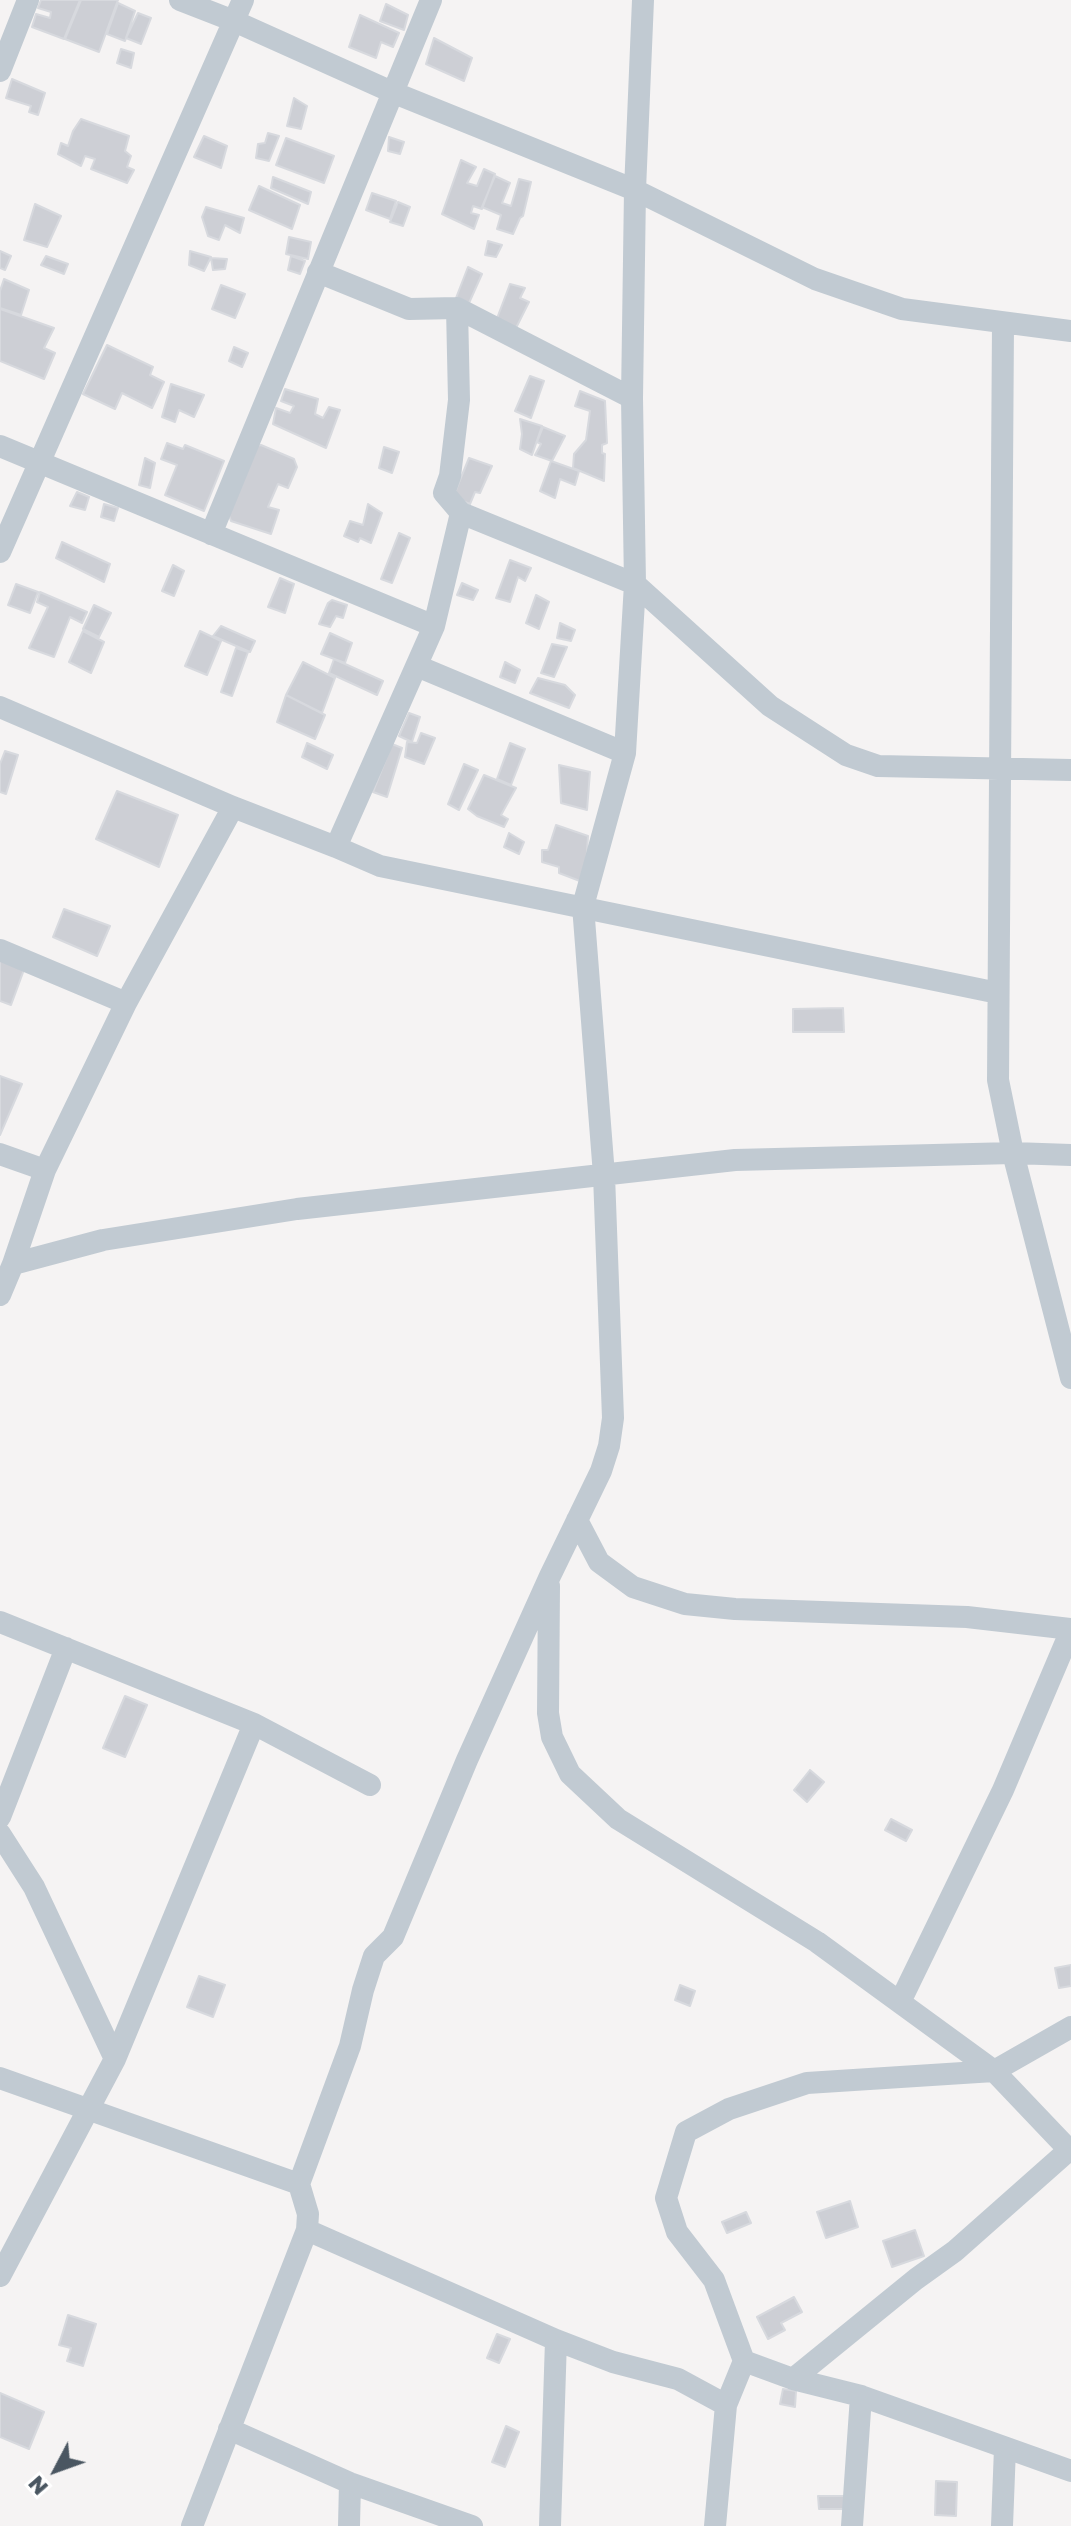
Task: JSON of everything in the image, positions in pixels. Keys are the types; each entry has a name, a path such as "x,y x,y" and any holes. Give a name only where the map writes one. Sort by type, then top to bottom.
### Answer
{"street":[{"path":"0,71 28,0"},
{"path":"180,0 239,10 392,92 635,190 815,279 902,309 1071,331"},
{"path":"211,534 431,0"},
{"path":"192,2526 307,2230 308,2214 299,2184 350,2046 374,1956 393,1937 467,1760 601,1471 609,1446 613,1418 604,1175 583,906 625,753 635,584 632,398 635,190 643,0"},
{"path":"0,552 239,10"},
{"path":"318,272 409,309 457,308 632,398"},
{"path":"457,308 459,400 450,476 444,493 461,513 635,584 770,706 846,755 878,766 1071,770"},
{"path":"1003,323 998,1080 1013,1153 1071,1378"},
{"path":"0,446 434,626"},
{"path":"336,847 434,626 461,513"},
{"path":"417,666 625,753"},
{"path":"0,707 380,866 998,993"},
{"path":"0,1295 45,1170 126,1003 233,807"},
{"path":"0,950 126,1003"},
{"path":"13,1264 103,1240 297,1209 604,1175 771,1158 1013,1153 1071,1155"},
{"path":"0,1154 45,1170"},
{"path":"577,1520 599,1562 633,1587 685,1604 735,1609 967,1617 1071,1630 1003,1790 900,2002"},
{"path":"550,1576 548,1713 552,1737 570,1774 618,1819 817,1942 994,2071 1070,2151 955,2251 793,2379"},
{"path":"0,1622 254,1724 370,1785"},
{"path":"0,1817 66,1648"},
{"path":"0,2276 115,2059 254,1724"},
{"path":"0,1834 34,1887 115,2059"},
{"path":"715,2526 726,2405 744,2361 714,2280 677,2232 666,2198 686,2132 729,2109 807,2083 994,2071 1071,2027"},
{"path":"0,2078 299,2184"},
{"path":"307,2230 556,2340 613,2362 678,2379 726,2405"},
{"path":"550,2526 556,2340"},
{"path":"744,2361 793,2379 861,2396 1071,2471"},
{"path":"852,2526 861,2396"},
{"path":"229,2429 350,2483 472,2526"},
{"path":"1002,2526 1005,2448"},
{"path":"349,2526 350,2483"}],"building":[{"path":"41,0 80,0 64,39 32,27 36,14 50,18 51,12 38,8"},
{"path":"81,0 118,0 99,52 65,39"},
{"path":"118,3 135,11 125,41 107,34"},
{"path":"386,4 408,15 404,30 380,21"},
{"path":"138,13 151,18 141,44 126,38"},
{"path":"360,15 399,33 393,47 381,42 376,58 349,47"},
{"path":"434,38 472,58 464,81 426,64"},
{"path":"121,49 134,53 131,68 117,63"},
{"path":"12,79 45,93 38,115 29,112 31,106 6,98"},
{"path":"294,98 307,106 301,129 287,126"},
{"path":"81,119 129,136 125,151 131,156 127,167 134,170 127,183 91,169 95,159 85,156 81,166 58,154 61,143 68,146"},
{"path":"268,133 279,136 269,161 256,158 258,144 265,143"},
{"path":"204,136 227,146 221,168 194,157"},
{"path":"389,137 404,142 400,154 388,151"},
{"path":"286,138 334,156 324,183 276,165"},
{"path":"461,160 476,167 467,183 477,186 484,169 495,174 482,209 473,206 471,213 479,215 474,229 442,214"},
{"path":"495,176 510,183 502,203 511,206 519,179 531,182 523,216 513,234 497,229 501,215 482,207"},
{"path":"273,177 311,192 308,204 271,188"},
{"path":"259,186 300,205 292,229 249,210"},
{"path":"372,193 396,201 390,219 366,210"},
{"path":"398,202 410,207 403,226 390,222"},
{"path":"35,204 61,216 47,247 24,240"},
{"path":"206,207 244,218 240,233 225,225 219,240 208,236 202,217"},
{"path":"289,237 311,242 308,259 286,254"},
{"path":"488,241 502,245 496,257 485,255"},
{"path":"0,251 11,256 5,270 0,268"},
{"path":"190,251 211,257 204,271 189,265"},
{"path":"46,256 68,264 64,274 41,265"},
{"path":"291,256 305,261 300,274 288,270"},
{"path":"211,258 227,259 225,269 213,270"},
{"path":"468,267 482,274 469,303 456,298"},
{"path":"4,279 29,290 21,315 0,308"},
{"path":"510,284 525,288 520,298 529,302 515,330 496,321"},
{"path":"221,285 245,294 235,318 212,309"},
{"path":"0,309 54,328 44,348 55,353 44,379 0,361"},
{"path":"107,345 153,367 150,375 164,382 152,408 122,393 115,409 83,394"},
{"path":"234,347 248,353 242,367 229,361"},
{"path":"530,376 544,381 531,418 515,411"},
{"path":"171,384 204,395 194,417 179,410 175,422 162,417"},
{"path":"285,389 318,399 315,414 323,418 329,407 340,410 326,448 273,424 276,408 290,413 294,406 281,401"},
{"path":"580,391 605,401 607,443 602,445 602,453 605,454 604,481 573,468 574,454 586,440 590,411 575,406"},
{"path":"520,419 542,426 532,455 520,449"},
{"path":"543,427 565,436 552,461 535,455 541,444 537,442"},
{"path":"167,443 183,449 185,445 224,461 204,511 165,495 177,465 161,459"},
{"path":"261,445 294,459 297,467 288,488 278,484 268,507 279,510 271,534 231,521 227,510 255,446"},
{"path":"384,447 399,452 392,473 379,468"},
{"path":"145,458 155,463 150,488 139,485"},
{"path":"469,458 492,466 480,493 475,492 470,504 453,497"},
{"path":"551,461 579,471 575,485 560,479 555,498 540,491"},
{"path":"77,492 89,497 85,510 70,506"},
{"path":"104,504 118,508 114,521 101,517"},
{"path":"368,504 382,513 371,543 344,536 350,521 363,525"},
{"path":"399,533 410,538 392,583 381,579"},
{"path":"62,542 110,564 104,582 56,558"},
{"path":"510,560 531,568 525,581 518,577 510,602 496,598"},
{"path":"173,565 184,571 174,596 162,591"},
{"path":"280,578 294,584 285,613 268,607"},
{"path":"462,583 478,590 473,600 457,595"},
{"path":"16,584 38,592 30,613 8,605"},
{"path":"40,592 87,612 82,623 70,617 54,657 29,648 48,607 37,602"},
{"path":"536,595 549,602 539,629 526,623"},
{"path":"332,600 347,605 343,618 336,616 330,627 319,624 328,603"},
{"path":"94,605 111,613 99,637 83,629"},
{"path":"560,623 575,630 571,641 557,638"},
{"path":"221,626 255,641 250,652 213,636"},
{"path":"83,631 104,642 91,673 69,662"},
{"path":"200,631 221,641 207,675 185,666"},
{"path":"330,633 352,643 345,663 321,654"},
{"path":"552,644 567,647 554,677 541,673"},
{"path":"236,648 248,652 232,696 221,692"},
{"path":"334,659 383,681 377,695 329,673"},
{"path":"303,662 335,678 322,713 286,695"},
{"path":"505,662 520,670 515,683 500,677"},
{"path":"538,678 565,685 575,695 569,708 530,693"},
{"path":"286,695 325,715 315,739 277,722"},
{"path":"409,713 420,717 412,742 399,736"},
{"path":"421,733 435,738 424,764 405,757 407,742 417,743"},
{"path":"307,743 333,755 327,769 302,757"},
{"path":"510,743 525,749 511,785 497,779"},
{"path":"392,744 402,748 387,797 373,792"},
{"path":"5,751 18,755 6,794 0,792 0,764"},
{"path":"464,764 478,770 459,810 448,804"},
{"path":"559,765 590,772 587,810 561,803"},
{"path":"484,775 516,788 501,815 508,819 504,827 468,809"},
{"path":"117,791 178,815 159,867 96,839"},
{"path":"556,825 588,836 585,883 559,873 559,867 542,862 542,850 548,850"},
{"path":"509,833 524,842 519,854 504,847"},
{"path":"64,909 110,926 97,956 53,937"},
{"path":"0,956 25,967 11,1005 0,1001"},
{"path":"843,1008 844,1032 793,1032 793,1009"},
{"path":"0,1076 22,1084 0,1135"},
{"path":"125,1696 147,1705 125,1757 103,1748"},
{"path":"810,1770 824,1782 807,1802 794,1790"},
{"path":"891,1819 912,1830 906,1841 885,1830"},
{"path":"1071,1965 1071,1986 1059,1988 1055,1968"},
{"path":"199,1976 225,1985 213,2017 187,2007"},
{"path":"680,1985 695,1991 690,2006 675,2000"},
{"path":"850,2201 858,2227 826,2238 817,2212"},
{"path":"746,2212 751,2223 727,2233 722,2222"},
{"path":"915,2230 924,2256 892,2267 883,2241"},
{"path":"794,2297 802,2312 781,2323 785,2330 768,2339 757,2317"},
{"path":"68,2315 96,2324 83,2366 67,2361 71,2348 59,2345"},
{"path":"497,2334 510,2339 499,2363 487,2358"},
{"path":"783,2389 796,2391 795,2407 780,2404"},
{"path":"0,2393 44,2412 29,2449 0,2437"},
{"path":"506,2426 519,2432 505,2467 492,2462"},
{"path":"936,2481 957,2482 956,2516 935,2515"},
{"path":"818,2496 844,2496 844,2509 819,2509"}]}
